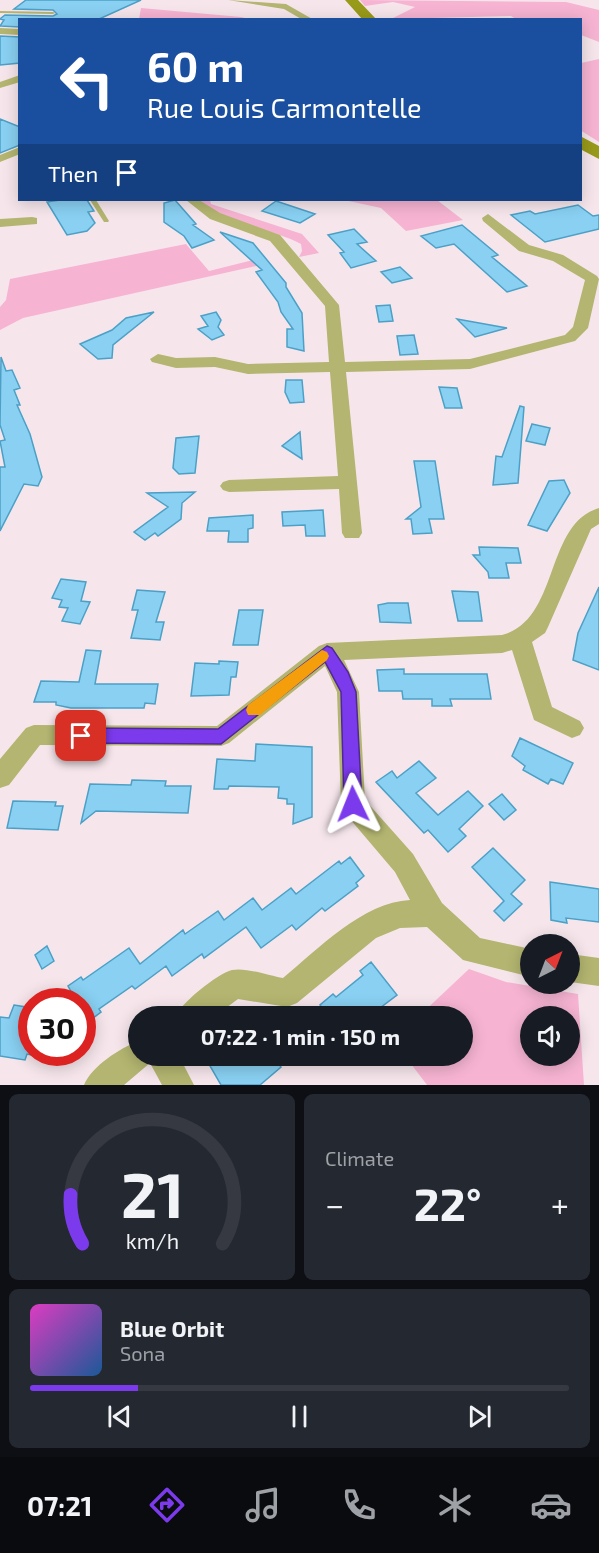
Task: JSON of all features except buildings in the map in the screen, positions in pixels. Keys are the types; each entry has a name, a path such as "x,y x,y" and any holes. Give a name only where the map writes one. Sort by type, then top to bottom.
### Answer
{"street":[{"path":"232,0 286,7 306,18"},
{"path":"351,0 369,18"},
{"path":"0,31 18,32"},
{"path":"0,85 18,79"},
{"path":"582,142 599,154"},
{"path":"0,159 18,151"},
{"path":"193,201 215,216 270,234 296,260 332,305 352,533"},
{"path":"158,359 176,363 215,362 248,369 470,364 570,338 577,333 592,279 558,258 524,248 488,218"},
{"path":"0,223 32,221"},
{"path":"229,486 347,482"},
{"path":"0,777 34,735 221,736 327,652 502,644 520,639 537,627 583,525 599,515"},
{"path":"520,639 542,713 572,728"},
{"path":"327,652 343,676 348,692 353,804 404,863 432,912 473,950 520,961"},
{"path":"205,1006 234,984 287,993 366,928 400,914 432,912"},
{"path":"580,969 599,972"},
{"path":"99,1085 128,1063"},
{"path":"168,1066 178,1085"}],"lane":[{"path":"0,12 53,13"},
{"path":"94,201 106,220"}],"shaded area":[{"path":"360,0 566,2 599,10 599,42 582,35 582,18 514,18 511,16 393,18 415,7 393,2 365,6"},
{"path":"141,8 245,18 139,18"},
{"path":"599,59 599,142 582,131 582,63"},
{"path":"199,201 210,201 211,204 302,234 319,253 299,257 302,251 301,244 234,221 209,209"},
{"path":"349,201 438,201 463,220 406,231 381,208"},
{"path":"186,244 209,271 265,257 270,263 23,318 0,330 0,307 6,300 10,279"},
{"path":"469,969 520,984 520,994 578,994 579,1006 520,1006 520,1066 580,1066 580,1024 584,1085 427,1085 413,1066 473,1066 473,1006 430,1006"}],"slow traffic":[{"path":"254,710 322,656"}],"route":[{"path":"81,736 221,736 327,652 343,676 348,692 353,804"}]}
